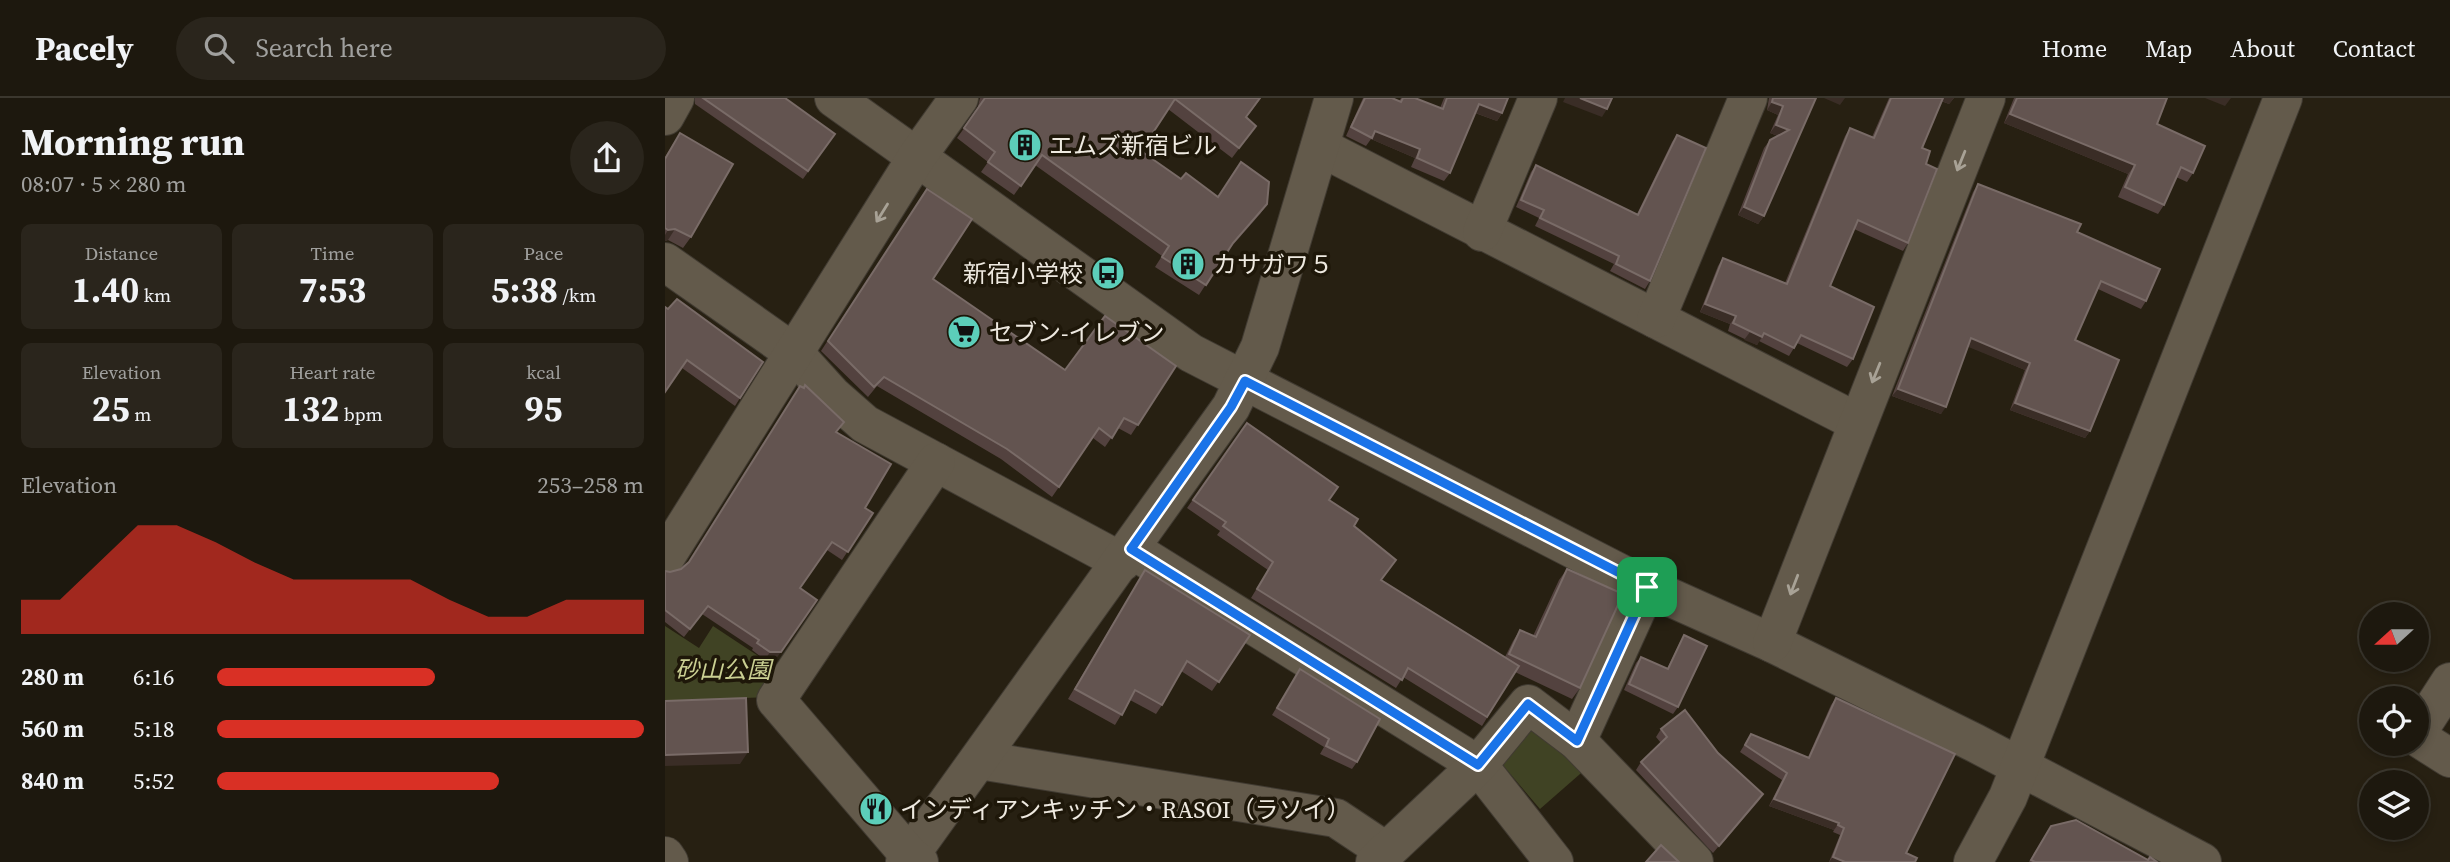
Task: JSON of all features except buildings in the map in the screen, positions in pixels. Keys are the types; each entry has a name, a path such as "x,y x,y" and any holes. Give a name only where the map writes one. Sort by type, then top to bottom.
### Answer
{"street":[{"path":"665,116 675,98"},
{"path":"834,98 918,155 1191,353 1647,587 1772,643 2202,862"},
{"path":"665,558 918,155 959,98"},
{"path":"936,462 776,699 912,860 979,760 1231,407 1259,347 1334,98"},
{"path":"1482,232 1538,98"},
{"path":"1656,319 1748,98"},
{"path":"1772,643 1986,98"},
{"path":"1972,862 2008,797 2283,98"},
{"path":"1319,147 1857,422"},
{"path":"665,262 794,353 832,394 865,424 1126,556 1478,765 1554,862"},
{"path":"1577,741 1647,587"},
{"path":"2429,716 2450,682"},
{"path":"979,760 1336,818 1380,856 1478,765 1528,704 1577,741 1694,862"},
{"path":"2429,743 2450,758"},
{"path":"665,856 669,862"}],"green space":[{"name":"砂山公園","path":"665,626 699,648 713,626 784,673 769,697 665,701"},
{"path":"1523,725 1588,767 1540,809 1501,763"}],"place":[{"name":"エムズ新宿ビル","path":"1025,145"},
{"name":"カサガワ５","path":"1188,264"},
{"name":"新宿小学校","path":"1108,273"},
{"name":"セブン-イレブン","path":"964,332"},
{"name":"インディアンキッチン・RASOI（ラソイ）","path":"876,809"}],"route":[{"path":"1245,381 1647,587 1577,741 1528,704 1478,765 1131,549 1231,407 1245,381"}]}
